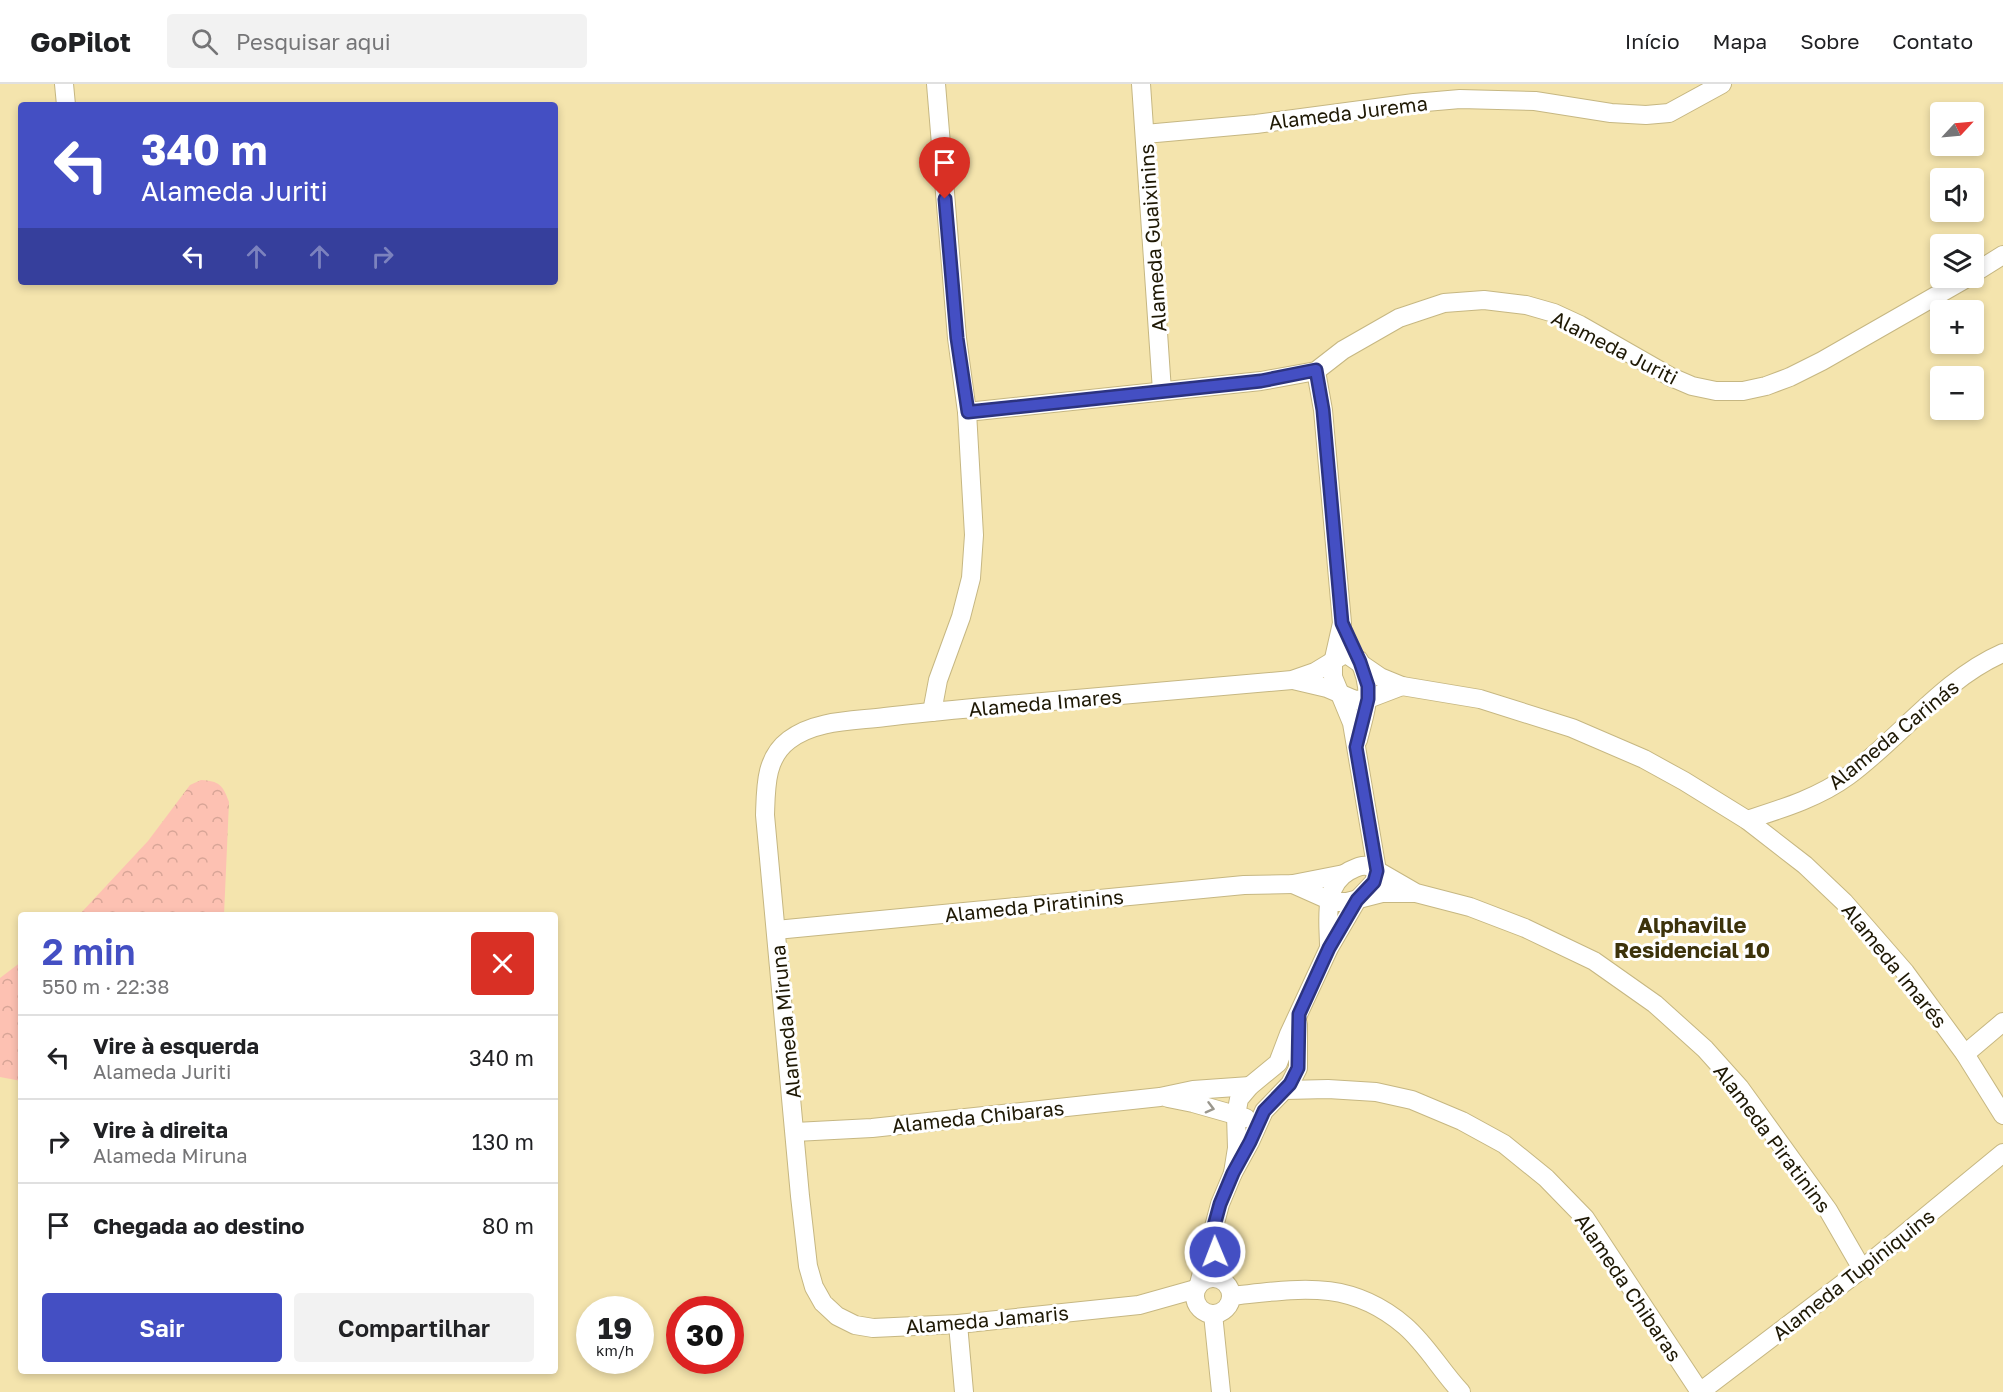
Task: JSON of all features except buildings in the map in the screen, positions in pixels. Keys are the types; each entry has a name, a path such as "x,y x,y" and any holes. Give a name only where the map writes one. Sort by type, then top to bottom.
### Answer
{"street":[{"path":"64,84 66,102"},
{"path":"932,712 938,680 961,617 971,578 974,535 968,412 957,338 936,84"},
{"name":"Alameda Guaixinins","path":"1141,84 1162,391"},
{"name":"Alameda Jurema","path":"1145,134 1256,124 1460,99 1535,101 1646,115 1669,113 1722,84"},
{"path":"1984,267 2003,255"},
{"name":"Alameda Juriti","path":"968,412 1261,381 1316,370 1343,350 1399,318 1444,303 1484,300 1526,305 1554,313 1580,325 1671,377 1692,386 1716,391 1743,391 1790,377 1950,288"},
{"path":"1233,1173 1237,1148 1236,1115 1239,1099 1250,1086 1278,1064 1329,948 1357,900 1374,882 1377,871 1352,723 1333,677 1333,663 1342,623 1323,410 1316,370"},
{"path":"1342,623 1368,686 1368,699 1356,747"},
{"name":"Alameda Carinás","path":"1747,820 1797,803 1848,776 1947,690 1975,669 2003,653"},
{"path":"1293,680 1315,672 1346,654 1380,677 1402,686"},
{"path":"1293,680 1327,688 1355,700 1368,699 1402,686"},
{"name":"Alameda Imares","path":"800,732 831,723 932,712 1293,680"},
{"name":"Alameda Imarés","path":"1402,686 1480,699 1572,728 1644,759 1747,820 1805,865 1844,902 1905,972 1965,1054 2003,1115"},
{"name":"Alameda Miruna","path":"800,732 787,741 771,764 766,779 765,815 808,1266 814,1287 823,1303 837,1316"},
{"path":"1351,870 1367,821"},
{"path":"1329,948 1329,900 1336,882 1351,870 1368,865 1416,893"},
{"name":"Alameda Piratinins","path":"776,930 1244,885 1293,884 1351,870"},
{"path":"1293,884 1329,900 1347,902 1382,893 1416,893"},
{"name":"Alameda Piratinins","path":"1416,893 1470,907 1525,928 1594,961 1655,1004 1706,1049 1740,1088 1828,1210 1862,1269"},
{"path":"1221,1392 1202,1299 1214,1226 1233,1173 1269,1103 1290,1084 1298,1068 1299,1014"},
{"path":"1965,1054 2003,1022"},
{"path":"1278,1064 1298,1068 1328,1089"},
{"path":"1160,1097 1193,1090 1250,1086"},
{"name":"Alameda Chibaras","path":"1285,1090 1328,1089 1376,1092 1412,1100 1462,1121 1504,1144 1538,1171 1584,1218 1700,1392"},
{"path":"1160,1097 1260,1120"},
{"name":"Alameda Chibaras","path":"795,1132 872,1128 1160,1097"},
{"name":"Alameda Tupiniquins","path":"1700,1392 1862,1269 2003,1153"},
{"path":"1202,1299 1224,1311 1228,1307 1227,1289 1215,1252 1214,1226"},
{"name":"Alameda Jamaris","path":"837,1316 855,1325 873,1328 958,1324 1202,1299 1211,1278 1217,1278 1227,1289"},
{"path":"1227,1289 1302,1288 1330,1290 1355,1296 1383,1310 1406,1326 1429,1351 1446,1377 1461,1392"},
{"path":"958,1324 964,1392"}],"green space":[{"path":"201,780 212,781 220,785 229,802 224,912 82,912 148,841 190,785"},
{"path":"18,964 18,1080 0,1077 0,978"}],"district":[{"name":"Alphaville Residencial 10","path":"1692,936"}],"route":[{"path":"945,199 957,338 968,412 1261,381 1316,370 1323,410 1342,623 1366,676 1368,686 1368,699 1356,747 1377,871 1374,882 1357,900 1329,948 1299,1014 1298,1068 1290,1084 1269,1103 1264,1111 1233,1173 1214,1226 1215,1252"}]}
